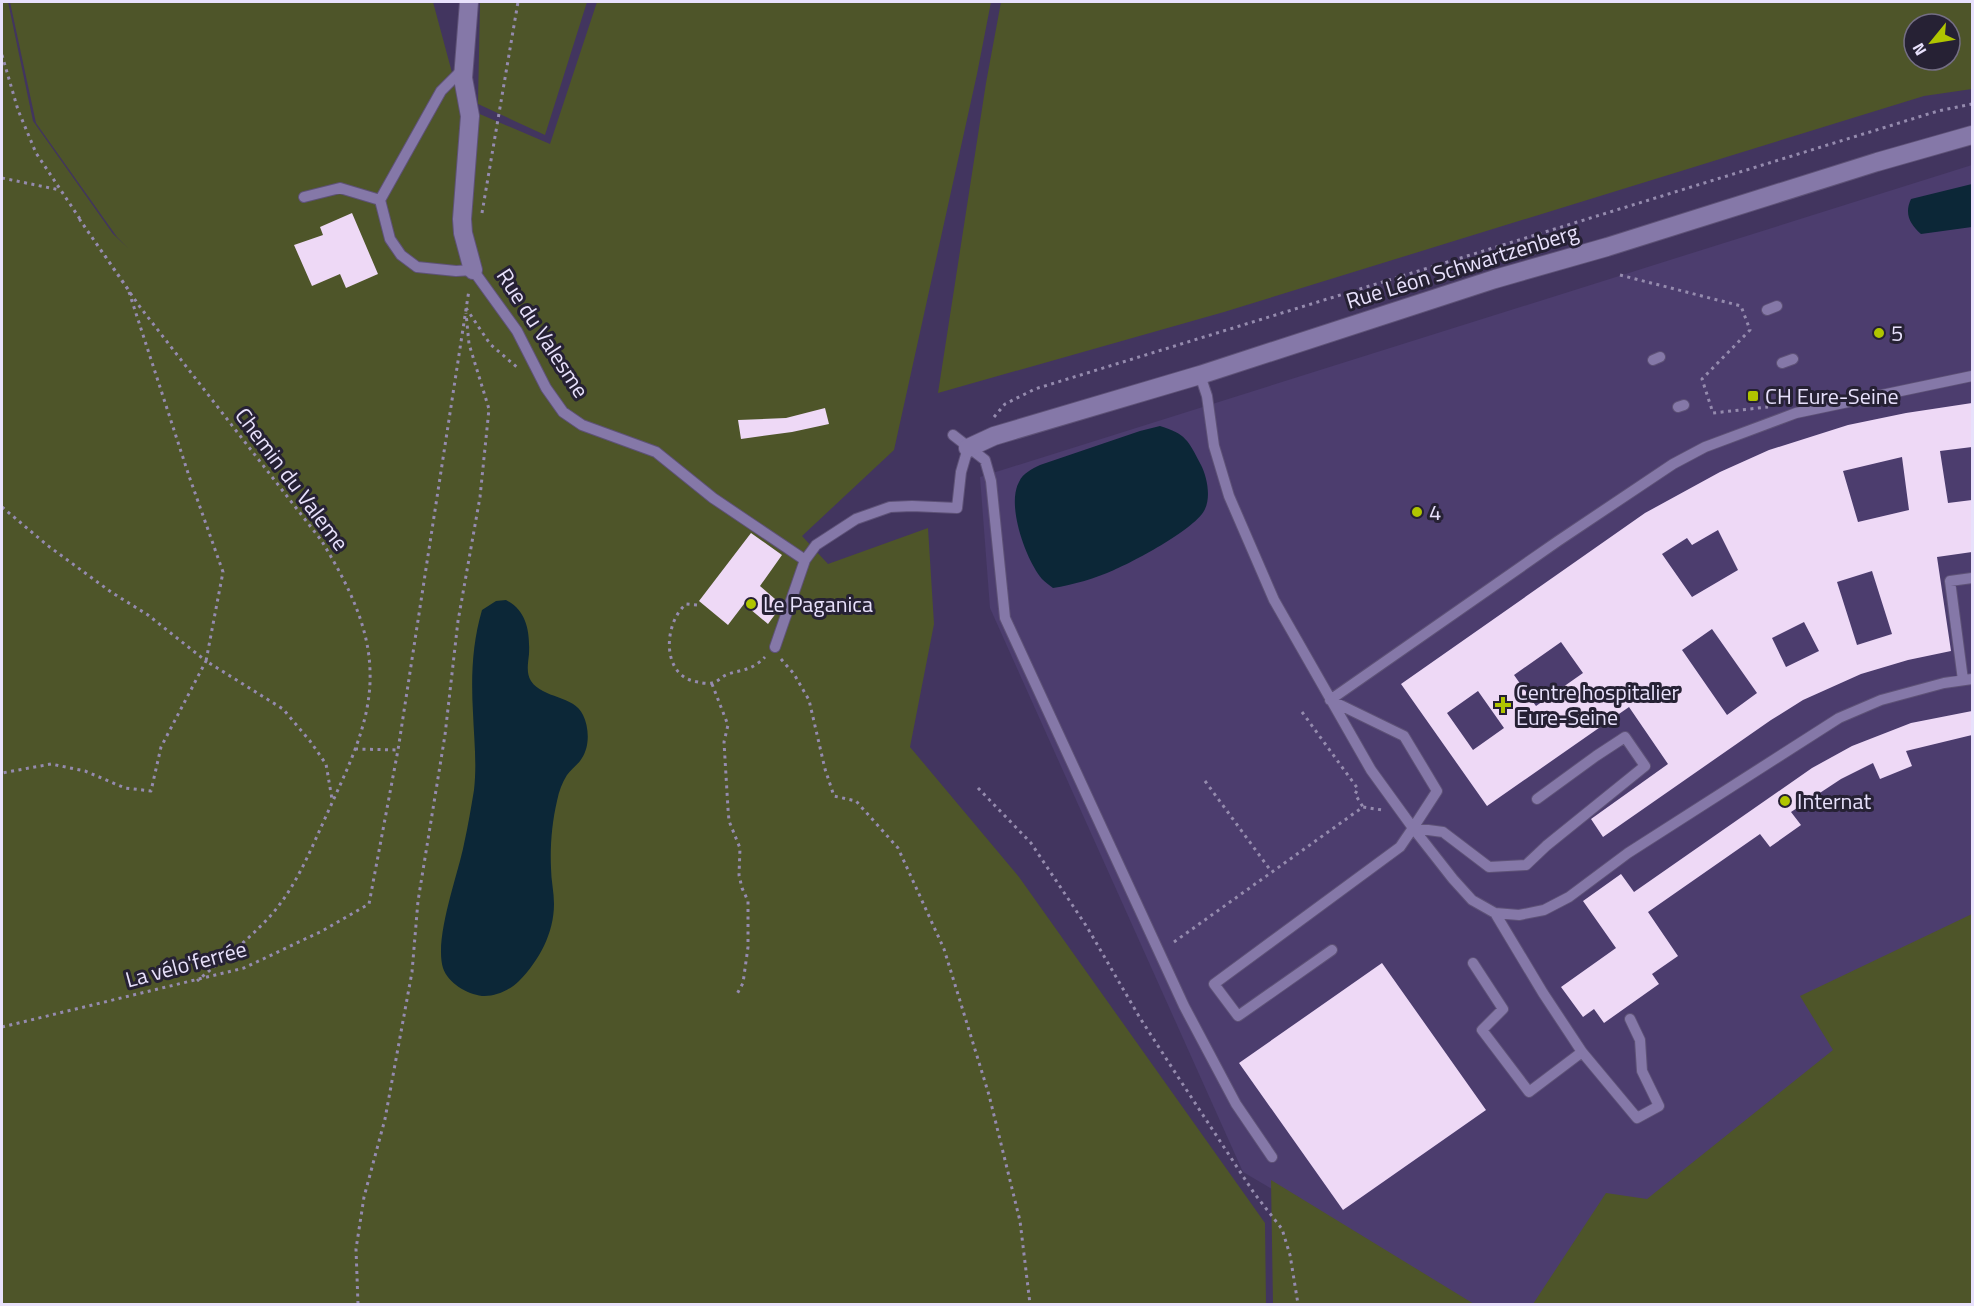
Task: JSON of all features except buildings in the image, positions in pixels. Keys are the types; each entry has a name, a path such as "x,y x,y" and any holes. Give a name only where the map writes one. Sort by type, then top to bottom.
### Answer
{"street":[{"name":"Rue du Valesme","path":"469,2 463,78 470,116 462,219 473,270"},
{"name":"Rue Léon Schwartzenberg","path":"968,448 994,436 1200,375 1484,283 1607,248 1877,162 1972,135"}],"lane":[{"path":"464,68 441,91 380,200 390,238 401,255 417,267 456,271 473,270"},
{"path":"304,196 340,188 380,200"},
{"name":"Rue du Valesme","path":"473,270 517,330 546,388 563,412 582,425 656,452 713,498 805,560"},
{"path":"1200,375 1207,396 1214,446 1229,496 1312,665 1361,754 1413,828 1472,900 1495,914 1582,1052 1637,1118 1659,1106 1642,1071 1640,1040 1630,1019"},
{"path":"1330,700 1558,541 1673,464 1705,447 1796,413 1972,376"},
{"path":"953,435 985,460 991,481 1005,618 1184,1006 1236,1104 1272,1156"},
{"path":"775,647 805,560 816,545 856,519 909,502 957,508 961,472 968,448"},
{"path":"1495,914 1519,915 1544,910 1569,897 1628,853 1839,718 1881,700 1944,683 1968,680 1950,581 1972,578"},
{"path":"1330,700 1404,736 1437,791 1396,856 1214,984 1238,1016 1332,950"},
{"path":"1413,828 1443,832 1489,867 1526,865 1546,846 1645,766 1626,737 1538,799"},
{"path":"1473,963 1503,1009 1482,1030 1529,1092 1582,1052"}],"path":[{"path":"481,223 518,2"},
{"name":"Chemin du Valeme","path":"2,55 18,110 36,153 128,289"},
{"path":"994,436 992,420 1005,404 1035,389 1938,111 1972,104"},
{"path":"2,178 60,190"},
{"name":"Chemin du Valeme","path":"128,289 80,220 116,273 128,289 309,523 340,572 356,608 364,633 370,671 367,709 355,749 301,873 254,934 196,981"},
{"path":"355,749 398,750 473,270"},
{"path":"1620,275 1741,306 1750,330 1702,379 1713,413 1776,406 1779,419"},
{"path":"2,773 51,764 85,771 125,788 151,791 161,747 206,661 223,572 128,289"},
{"path":"466,308 490,344 522,371"},
{"path":"358,1305 356,1249 364,1197 385,1119 412,972 418,901 445,735 458,621 480,497 489,409 469,345 466,308"},
{"path":"2,507 48,545 111,592 148,615 206,661 283,709 326,764 332,802"},
{"path":"697,604 686,604 677,612 672,626 669,642 671,658 676,669 691,681 711,684 726,675 746,671 756,666 775,647 783,663 802,685 809,700 825,769 834,796 856,801 898,848 944,949 989,1095 1020,1221 1030,1305"},
{"path":"711,684 728,726 724,742 729,821 740,848 739,875 748,901 748,947 743,984 737,994"},
{"path":"1302,712 1358,789 1354,794 1363,807"},
{"name":"La vélo'ferrée","path":"2,1027 244,968 322,931 369,904 398,750"},
{"path":"1205,781 1272,872"},
{"path":"978,788 1030,843 1088,927 1140,1018 1254,1193 1282,1229 1290,1255 1298,1305"},
{"path":"1174,942 1363,807 1386,811 1396,805"}],"shaded area":[{"name":"Centre hospitalier Eure-Seine","path":"1972,165 1972,1304 1467,1304 1243,1172 990,608 980,477"}],"green space":[{"path":"2,2 8,2 33,121 113,234 129,249 117,237 36,123 10,2 433,2 461,106 550,144 597,2 991,2 894,450 802,536 828,564 928,528 934,624 910,747 1019,877 1265,1223 1266,1304 2,1304"},
{"path":"480,2 587,2 545,135 478,104"},
{"path":"1001,2 1972,2 1972,89 1924,96 1224,312 938,393 986,83"},
{"path":"1972,914 1972,1304 1533,1304 1606,1193 1647,1199 1833,1050 1800,996"},
{"path":"1271,1180 1474,1304 1273,1304"}],"water":[{"path":"1972,184 1972,227 1921,234 1914,226 1908,214 1911,199"},
{"path":"1160,426 1181,435 1197,456 1206,481 1208,498 1200,517 1164,543 1114,570 1053,588 1042,579 1024,546 1016,518 1016,492 1019,482 1023,476 1040,465"},
{"path":"506,600 519,610 526,623 529,678 536,687 566,700 579,709 583,715 588,737 585,753 564,781 555,809 551,851 554,904 551,925 544,946 533,965 519,981 502,992 482,996 464,990 449,978 443,968 441,955 444,924 461,857 474,790 472,687 476,636 482,610 496,601"}],"place":[{"name":"5","path":"1879,333"},
{"name":"CH Eure-Seine","path":"1753,396"},
{"name":"4","path":"1417,512"},
{"name":"Le Paganica","path":"751,604"},
{"name":"Centre hospitalier Eure-Seine","path":"1503,705"},
{"name":"Internat","path":"1785,801"}]}
